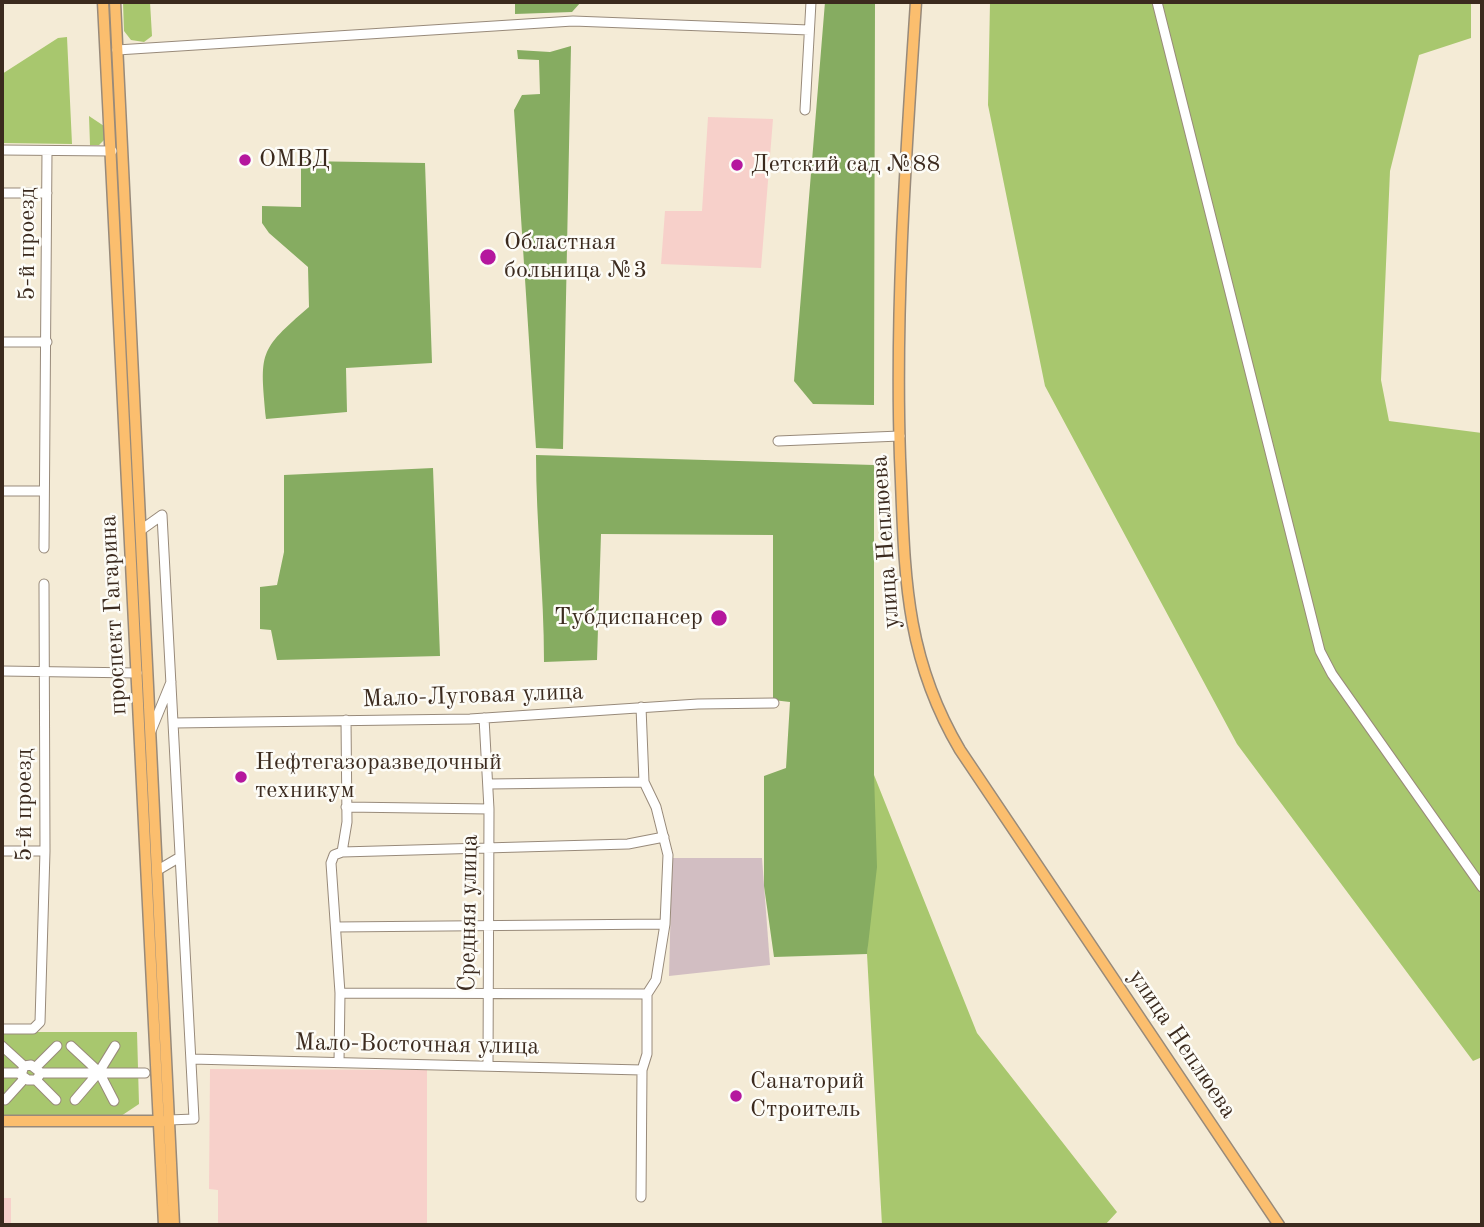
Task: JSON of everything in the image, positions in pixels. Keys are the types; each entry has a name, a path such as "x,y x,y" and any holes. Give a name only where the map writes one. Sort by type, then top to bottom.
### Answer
{"main road":[{"name":"проспект Гагарина","path":"103,2 111,51 141,530 158,870 164,1225"},
{"name":"проспект Гагарина","path":"111,51 115,2"},
{"name":"улица Неплюева","path":"916,2 898,288 900,436 908,603 919,657 938,711 990,797 1279,1225"},
{"name":"проспект Гагарина","path":"117,150 137,673 164,1121 174,1225"},
{"path":"2,1121 164,1121"}],"street":[{"path":"805,110 811,2"},
{"path":"1157,2 1320,651 1339,685 1482,887"},
{"path":"111,51 581,21 809,30"},
{"path":"2,150 117,150"},
{"name":"5-й проезд","path":"44,548 47,151"},
{"path":"2,193 47,193"},
{"path":"2,342 47,342"},
{"path":"778,441 900,436"},
{"path":"2,491 44,491"},
{"path":"141,530 162,515 194,1119 164,1121"},
{"name":"5-й проезд","path":"2,1029 33,1029 39,1026 45,851 44,584"},
{"path":"2,671 137,673"},
{"path":"151,731 172,680"},
{"name":"Мало-Луговая улица","path":"174,723 484,718 640,707 774,703"},
{"path":"640,707 645,782 656,805 668,855 665,925 656,980 647,994 647,1054 642,1070 641,1198"},
{"name":"Средняя улица","path":"484,718 489,784 488,1066"},
{"path":"342,852 346,807 346,720"},
{"path":"489,784 645,782"},
{"path":"346,807 489,809"},
{"path":"339,1062 340,993 331,863 334,855 342,852 628,844 664,837"},
{"path":"2,851 45,851"},
{"path":"158,870 180,857"},
{"path":"336,927 665,925"},
{"path":"340,993 647,994"},
{"path":"71,1045 99,1072 114,1101"},
{"path":"2,1046 23,1073"},
{"path":"38,1073 57,1046"},
{"path":"75,1100 99,1072 115,1046"},
{"name":"Мало-Восточная улица","path":"191,1059 642,1070"},
{"path":"2,1073 145,1073"},
{"path":"23,1073 38,1073"},
{"path":"5,1100 23,1073"},
{"path":"38,1073 56,1100"}],"shaded area":[{"name":"Детский сад №88","path":"708,117 773,119 761,268 661,264 665,211 702,211"},
{"path":"672,858 762,858 770,965 669,976"},
{"path":"210,1069 427,1070 427,1225 218,1225 218,1190 209,1189"},
{"path":"2,1198 11,1198 11,1225 2,1225"}],"green space":[{"path":"123,2 150,2 152,36 144,42 131,40 124,31"},
{"path":"515,2 581,2 572,12 515,14"},
{"path":"825,2 875,2 874,405 813,404 794,381"},
{"path":"990,2 1471,2 1471,38 1419,55 1390,171 1381,380 1389,421 1482,433 1482,1057 1473,1061 1237,744 1045,386 988,105"},
{"path":"67,37 72,144 2,143 2,74 58,38"},
{"path":"571,46 563,449 536,448 514,110 522,95 540,94 539,60 518,59 517,50 550,52"},
{"path":"89,116 104,126 105,139 99,145 90,145"},
{"path":"301,161 425,163 432,363 346,368 347,412 266,419 263,379 266,354 280,334 309,307 308,267 269,233 262,223 262,206 301,207"},
{"path":"536,455 874,465 874,775 877,867 867,954 774,957 764,886 764,776 786,768 790,702 773,700 773,535 601,534 597,660 544,662"},
{"path":"433,468 440,656 277,660 271,630 260,629 260,587 277,585 284,552 284,475"},
{"path":"874,775 977,1033 1117,1212 1105,1225 882,1225 867,954"},
{"path":"2,1032 137,1032 139,1104 121,1116 2,1115"}],"place":[{"name":"ОМВД","path":"245,160"},
{"name":"Детский сад №88","path":"737,165"},
{"name":"Областная больница №3","path":"488,257"},
{"name":"Тубдиспансер","path":"719,618"},
{"name":"Нефтегазоразведочный техникум","path":"241,777"},
{"name":"Санаторий Строитель","path":"736,1096"}]}
